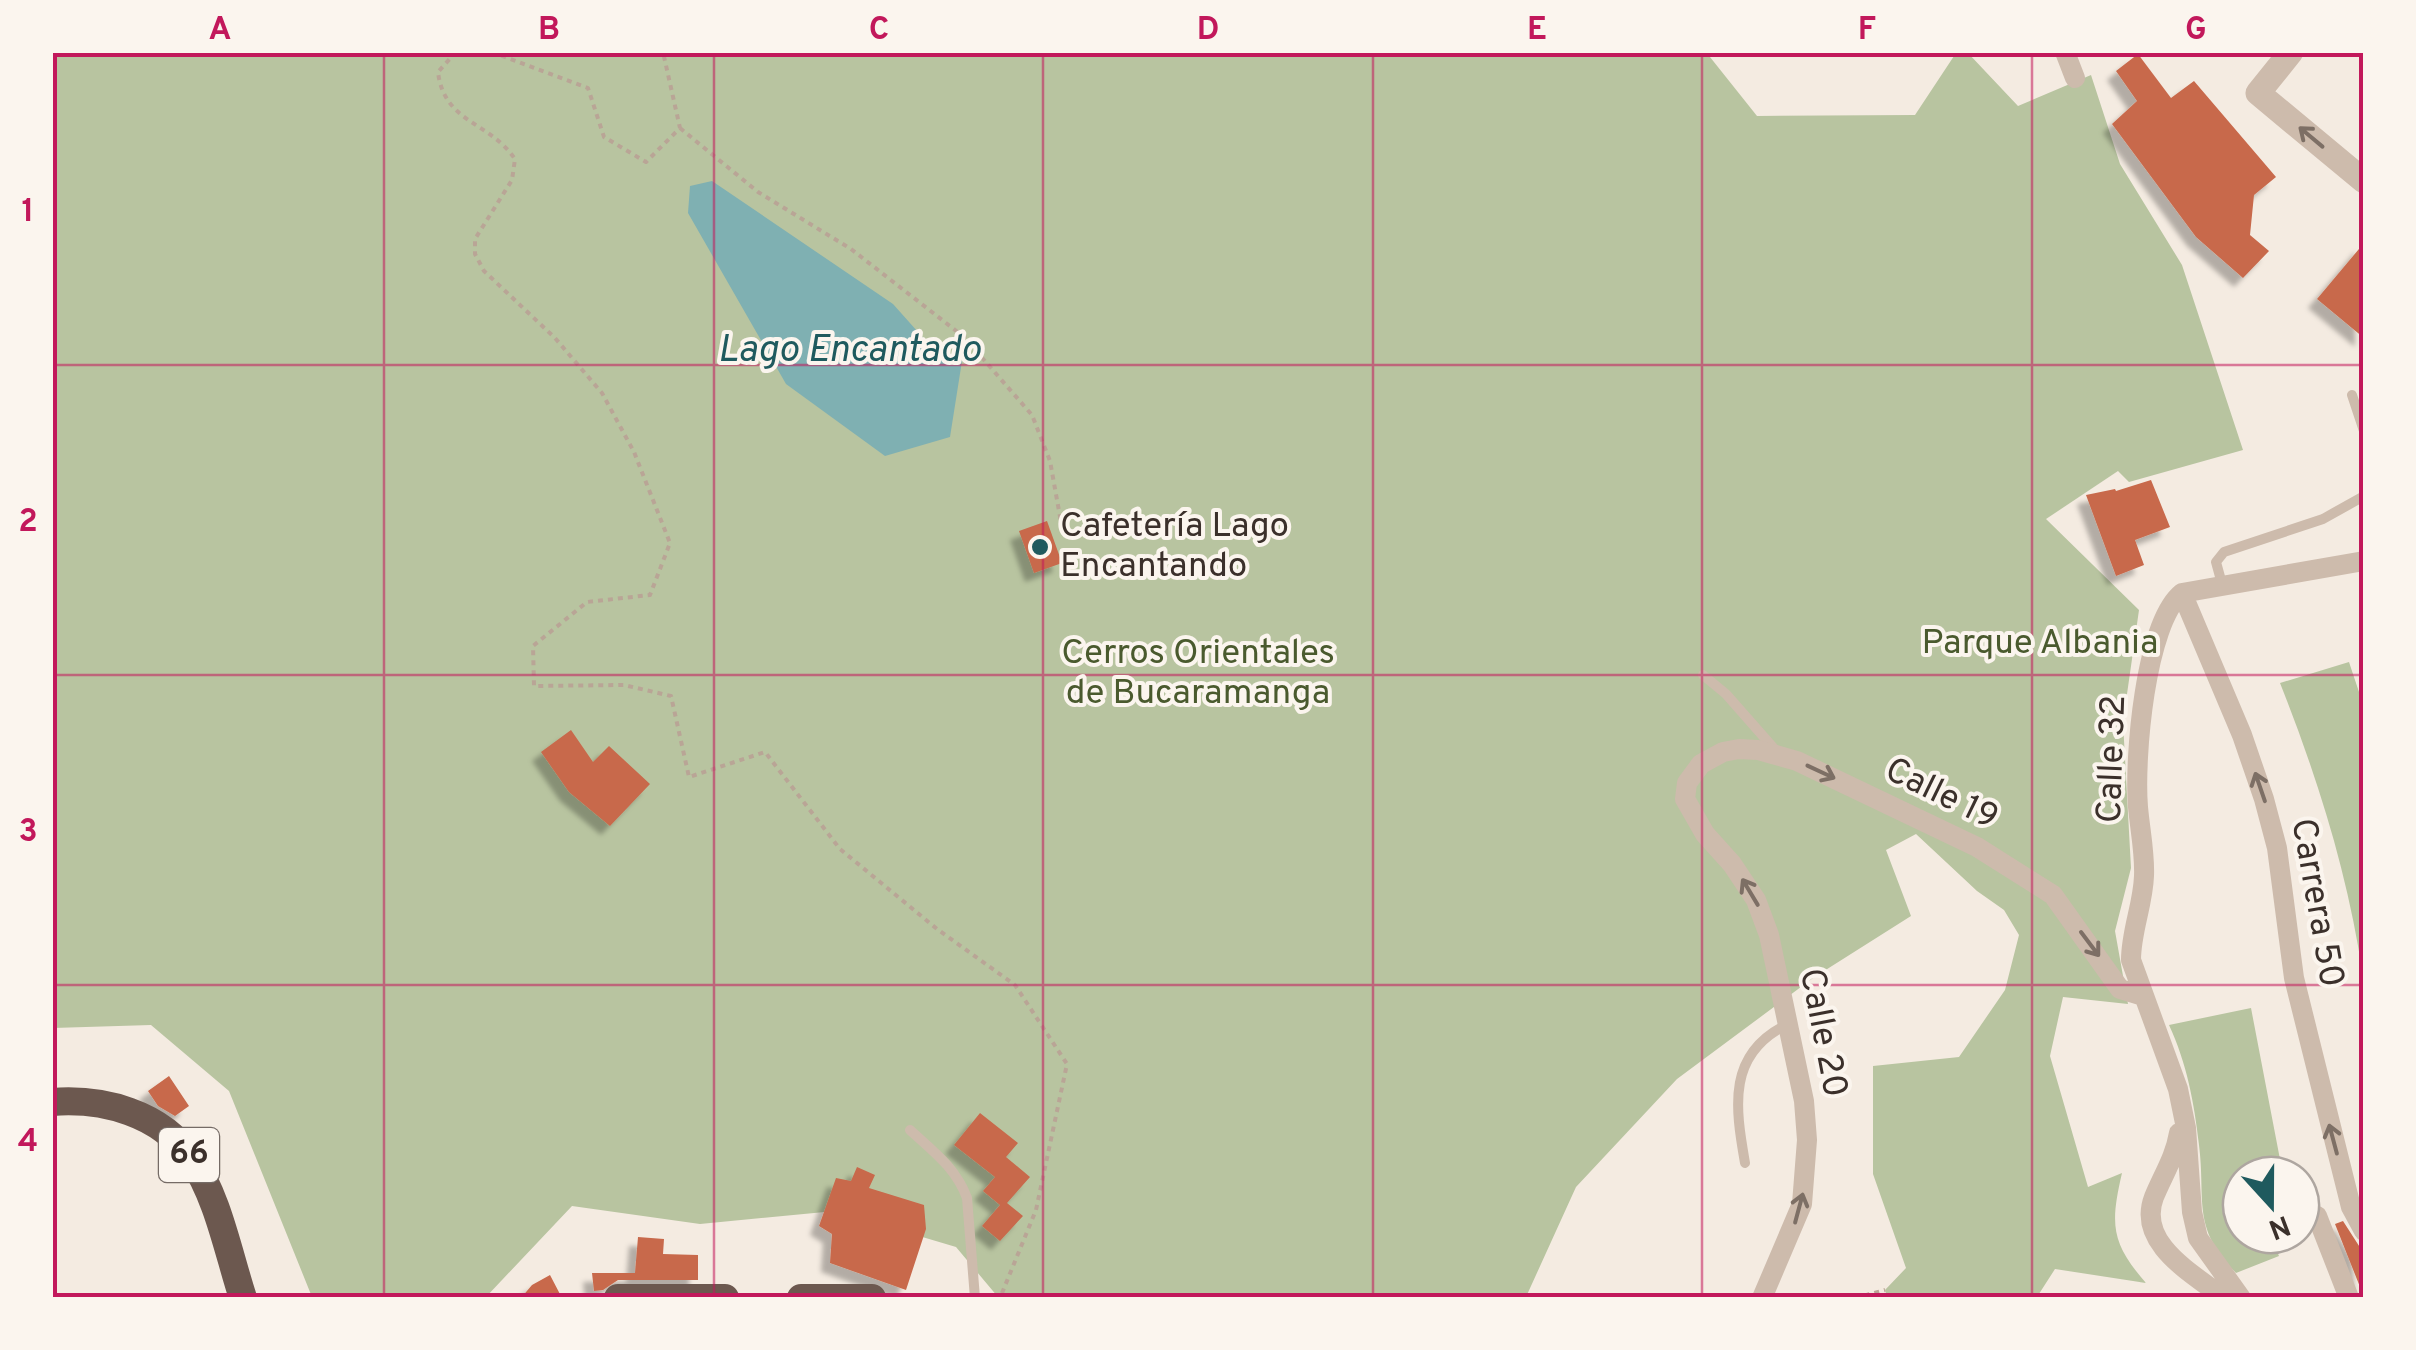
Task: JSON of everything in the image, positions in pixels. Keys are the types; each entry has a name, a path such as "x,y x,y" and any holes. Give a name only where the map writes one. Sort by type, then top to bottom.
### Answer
{"highway":[{"name":"66","path":"52,1102 90,1100 113,1106 154,1124 190,1155 211,1200 243,1298"},
{"path":"618,1298 725,1298"},
{"path":"801,1298 872,1298"}],"street":[{"path":"2066,52 2075,78"},
{"path":"2291,52 2258,93 2364,181"},
{"path":"2182,593 2364,561"},
{"name":"Calle 32","path":"2182,593 2173,600 2159,627 2145,698 2138,806 2144,879 2131,940 2131,960 2167,1052 2182,1103"},
{"name":"Carrera 50","path":"2182,593 2264,799 2277,848 2294,978 2351,1206 2364,1231"},
{"name":"Calle 19","path":"1686,799 1692,773 1712,757 1739,749 1780,756 1826,774 2017,870 2053,895 2120,988 2143,996"},
{"name":"Calle 20","path":"1686,799 1705,834 1732,864 1756,900 1769,935 1804,1101 1806,1172 1802,1204 1762,1298"},
{"path":"2182,1103 2176,1153 2153,1198 2152,1228 2159,1244 2172,1257 2224,1298"},
{"path":"2182,1103 2198,1238 2241,1298"},
{"path":"2321,1226 2349,1298"}],"lane":[{"path":"2352,395 2364,431"},
{"path":"2222,584 2216,562 2224,552 2323,519 2364,496"},
{"path":"1704,675 1726,694 1780,756"},
{"path":"1745,1164 1738,1122 1742,1070 1751,1048 1768,1033 1788,1024"},
{"path":"910,1130 962,1182 967,1198 975,1298"}],"path":[{"path":"456,52 438,72 440,90 454,112 503,142 514,159 512,180 475,239 475,254 484,272 555,338 602,393 634,452 670,542 650,595 587,602 533,646 534,686 624,685 671,696 690,777 765,752 840,849 937,929 1015,985 1067,1064 1036,1210 1000,1298"},
{"path":"492,52 588,88 604,137 646,162 680,128"},
{"path":"663,52 680,128 758,192 851,248 964,337 1032,415 1050,461 1061,522"},
{"path":"1855,1298 1884,1290"}],"green space":[{"name":"Cerros Orientales de Bucaramanga","path":"1706,52 1757,116 1915,115 1956,53 1968,53 2018,106 2091,75 2120,164 2182,265 2243,450 2129,482 2118,471 2046,519 2139,610 2123,722 2131,868 2115,931 2128,1004 2063,997 2050,1056 2088,1187 2122,1173 2116,1232 2126,1256 2146,1283 2055,1269 2037,1297 1887,1297 1885,1290 1906,1268 1873,1174 1873,1066 1959,1057 2005,990 2019,935 2004,910 1977,891 1916,834 1886,850 1911,916 1813,978 1677,1079 1576,1187 1526,1297 998,1297 956,1247 835,1211 700,1224 572,1206 486,1297 312,1297 229,1091 151,1025 53,1028 52,53"},
{"path":"2349,662 2364,707 2363,976 2330,827 2280,683"},
{"path":"2251,1008 2279,1155 2221,1155 2221,1255 2279,1256 2236,1273 2222,1257 2206,1227 2192,1098 2169,1025"}],"water":[{"name":"Lago Encantado","path":"712,181 893,304 926,341 962,361 950,437 885,456 786,384 688,213 690,186"}],"building":[{"path":"2138,54 2171,98 2194,81 2276,177 2254,195 2250,235 2269,251 2243,278 2196,237 2112,124 2137,101 2116,71"},
{"path":"2364,243 2364,338 2317,299"},
{"path":"2151,480 2170,527 2135,540 2144,565 2116,576 2086,495"},
{"name":"Cafetería Lago Encantando","path":"1047,521 1062,563 1034,573 1019,531"},
{"path":"571,730 593,762 609,746 650,784 610,826 569,792 541,752"},
{"path":"169,1076 189,1106 175,1116 158,1106 148,1091"},
{"path":"980,1113 1018,1143 1006,1157 1030,1177 1007,1203 1023,1216 1000,1241 982,1226 1000,1205 983,1191 995,1177 954,1145"},
{"path":"857,1167 875,1175 869,1188 924,1205 926,1229 906,1290 830,1263 832,1234 819,1226 836,1178 851,1181"},
{"path":"2343,1221 2361,1249 2364,1297 2335,1224"},
{"path":"638,1237 664,1239 663,1254 698,1255 698,1280 618,1280 594,1291 592,1273 635,1273"},
{"path":"550,1275 562,1298 521,1298 532,1285"}],"place":[{"name":"Cafetería Lago Encantando","path":"1040,547"}],"park label":[{"name":"Parque Albania","path":"2040,644"}]}
